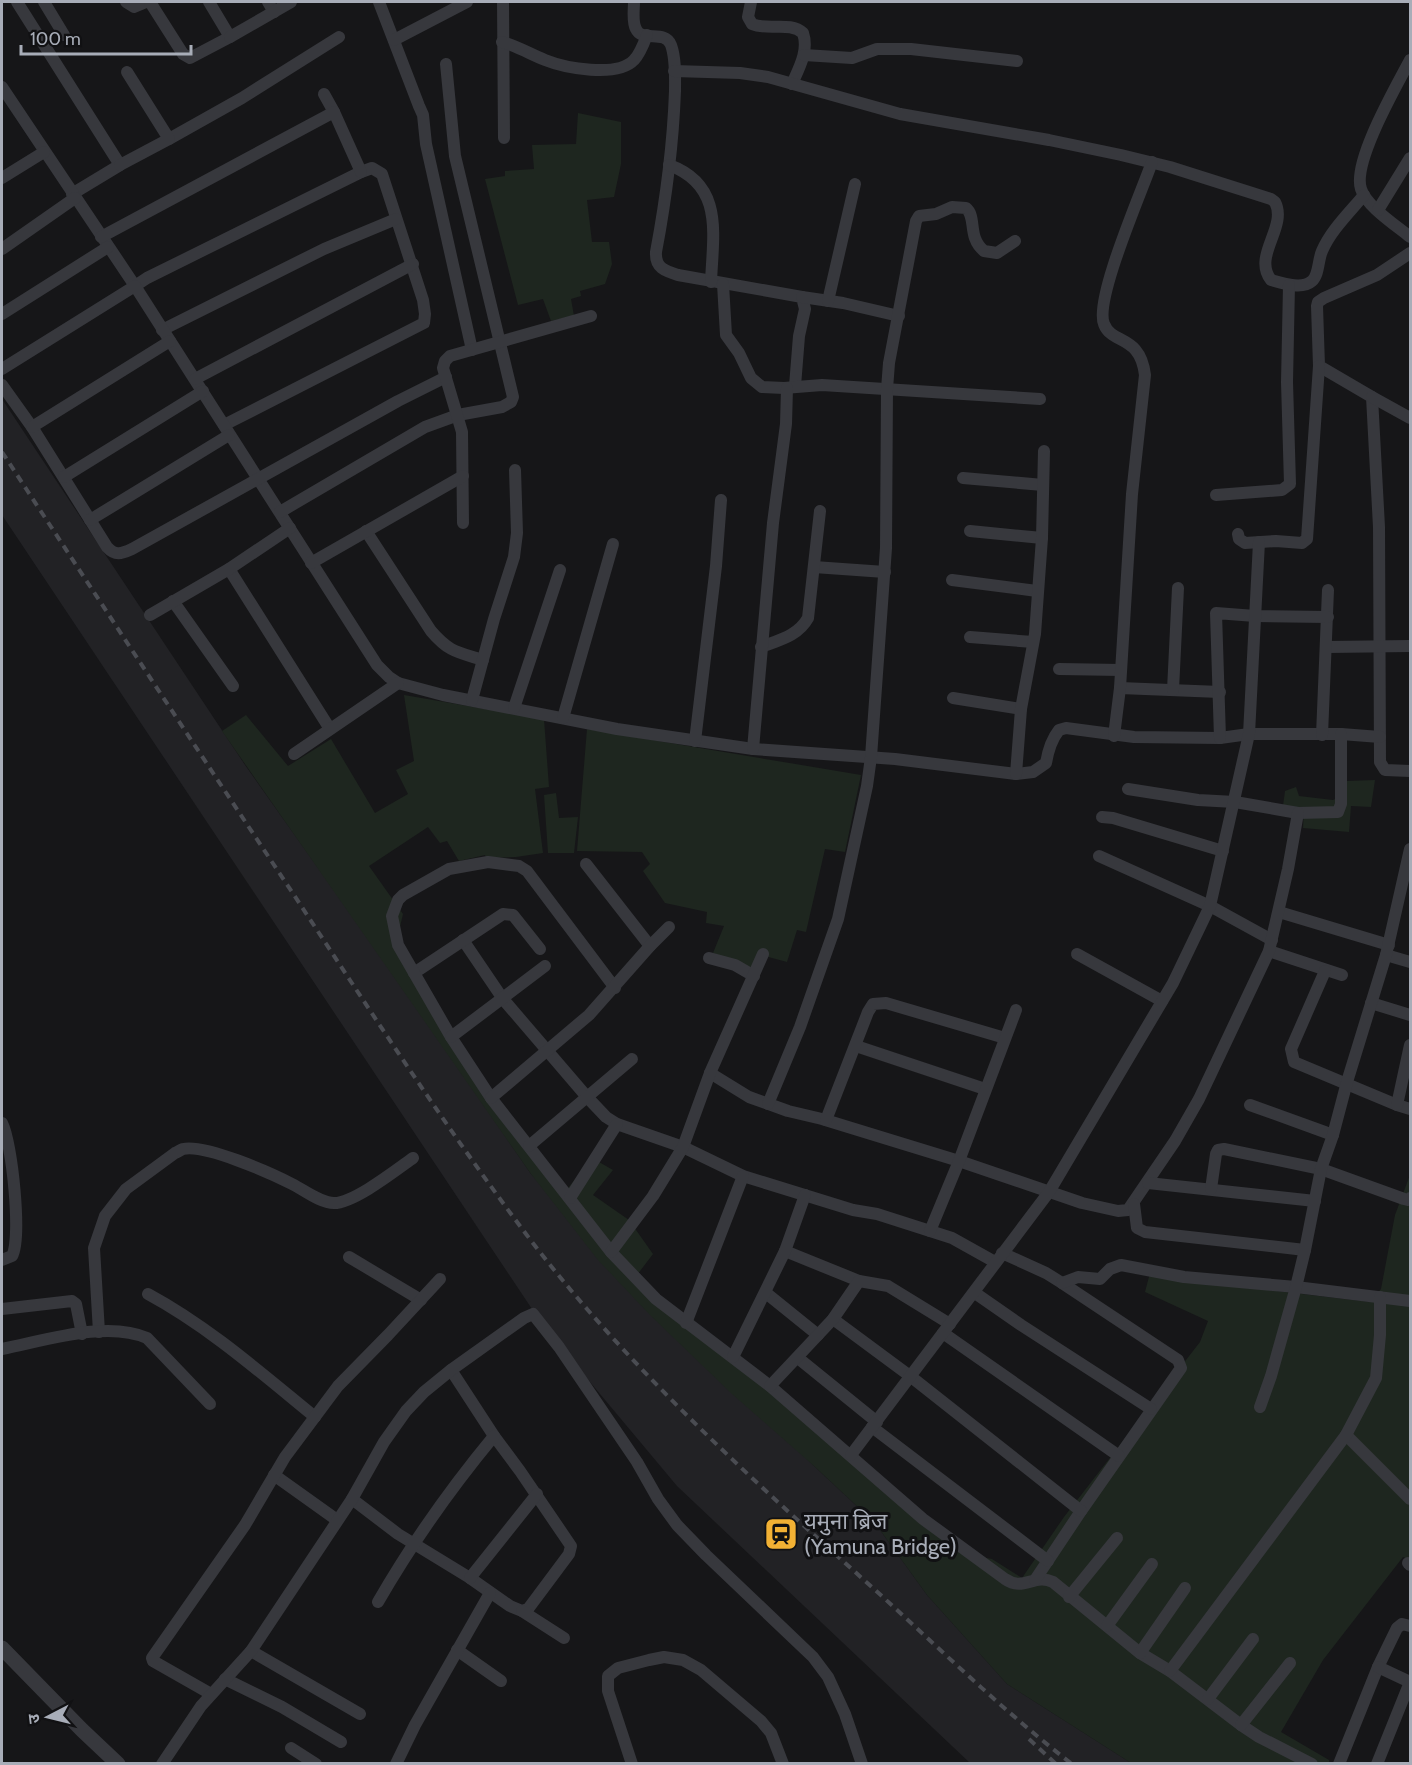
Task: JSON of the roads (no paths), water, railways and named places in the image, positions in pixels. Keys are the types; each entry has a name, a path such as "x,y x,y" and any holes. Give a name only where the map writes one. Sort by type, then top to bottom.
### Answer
{"street":[{"path":"17,2 120,165"},
{"path":"44,2 64,35"},
{"path":"126,2 134,7 148,2 186,57 195,57 230,37 271,7 291,2"},
{"path":"209,2 230,37"},
{"path":"379,2 423,116 426,144 472,350"},
{"path":"394,40 467,2"},
{"path":"502,2 504,138"},
{"path":"633,2 636,29 640,34 667,38 670,42 675,71 674,117 656,259 658,266 665,270 717,283 828,301 899,316"},
{"path":"751,2 748,12 749,21 757,26 798,29 803,33 804,55 792,84"},
{"path":"502,42 520,47 546,61 605,71 631,63 636,58 647,35"},
{"path":"2,249 120,165 242,98 339,37"},
{"path":"804,55 852,58 877,49 911,49 1017,61"},
{"path":"1410,60 1381,117 1362,165 1359,181 1364,195 1410,237"},
{"path":"279,512 425,427 458,415 502,408 511,402 513,393 455,156 446,64"},
{"path":"675,71 756,75 900,114 1049,140 1152,162 1275,202 1278,213 1265,268 1271,280 1289,285 1307,284 1312,281 1322,250 1329,237 1364,195"},
{"path":"127,72 170,139"},
{"path":"2,87 7,107 45,152 135,286 377,665 398,683 443,695 617,729 695,741 753,749 872,757 1016,774 1033,772 1046,763 1048,752 1059,730 1066,728 1114,736 1220,738 1249,734 1341,734 1380,737"},
{"path":"324,94 361,172"},
{"path":"2,314 105,242 334,112"},
{"path":"2,178 45,152"},
{"path":"1378,210 1410,158"},
{"path":"1114,736 1120,688 1132,494 1145,375 1141,357 1136,349 1108,331 1104,326 1103,313 1107,286 1116,256 1152,162"},
{"path":"669,165 692,176 704,189 712,215 717,283 726,336 739,353 751,378 762,387 822,385 1040,399"},
{"path":"2,369 147,278 361,172 372,168 382,174 413,264 423,300 424,323 226,430 90,520"},
{"path":"828,301 855,184"},
{"path":"768,1104 800,1027 818,970 838,919 872,757 885,572 889,363 914,229 918,216 936,214 952,207 966,208 971,214 974,238 984,251 997,253 1015,241"},
{"path":"162,330 324,249 396,219"},
{"path":"1238,534 1245,543 1302,543 1307,538 1318,366 1317,306 1320,300 1377,275 1410,253"},
{"path":"195,379 413,264"},
{"path":"1312,281 1320,300"},
{"path":"1216,495 1282,490 1290,484 1287,382 1289,285"},
{"path":"753,749 772,522 791,387 806,309 802,297"},
{"path":"463,523 462,432 443,368 445,361 450,356 591,316"},
{"path":"32,427 170,341"},
{"path":"1318,366 1410,418"},
{"path":"2,385 32,427 112,553 123,553 398,401 446,377"},
{"path":"64,477 203,392"},
{"path":"1372,397 1379,527 1382,767 1391,771 1410,771"},
{"path":"1016,774 1021,710 1035,634 1042,538 1044,451"},
{"path":"472,700 514,557 517,533 515,470"},
{"path":"311,563 463,476"},
{"path":"963,478 1043,485"},
{"path":"695,741 716,566 721,500"},
{"path":"761,647 790,636 804,626 808,618 820,511"},
{"path":"150,615 229,569 290,528"},
{"path":"366,531 439,640 449,649 483,660"},
{"path":"970,531 1042,538"},
{"path":"851,1455 1049,1192 1162,1001 1210,906 1249,734 1259,542"},
{"path":"564,718 613,544"},
{"path":"814,567 885,572"},
{"path":"229,569 330,729"},
{"path":"514,708 560,570"},
{"path":"952,580 1037,591"},
{"path":"1173,690 1178,588"},
{"path":"1322,735 1328,590"},
{"path":"173,601 233,686"},
{"path":"1220,738 1216,613 1328,617"},
{"path":"970,638 1033,642"},
{"path":"1327,647 1410,646"},
{"path":"1059,669 1121,670"},
{"path":"294,754 398,683"},
{"path":"1120,688 1220,692"},
{"path":"953,698 1021,710"},
{"path":"1128,789 1198,800 1235,802 1298,813 1331,813 1340,809 1341,734"},
{"path":"710,1073 749,1097 768,1104 959,1161 1049,1192 1118,1211 1128,1210 1148,1183 1199,1099 1271,945 1298,813"},
{"path":"1102,817 1113,818 1223,851"},
{"path":"1260,1407 1296,1287 1321,1169 1406,889 1410,849"},
{"path":"1099,856 1210,906 1271,945 1325,971 1342,975"},
{"path":"615,987 527,871 519,866 488,862 448,869 415,887 398,900 392,916 396,937 414,973 491,1098 611,1252 656,1299 770,1386 923,1519 1005,1579 1018,1584 1045,1578 1053,1582 1140,1653 1170,1671 1241,1725 1259,1737 1312,1764"},
{"path":"586,864 650,946"},
{"path":"1279,912 1387,950 1410,962"},
{"path":"414,973 503,914 513,915 540,949"},
{"path":"491,1098 589,1015 669,927"},
{"path":"462,940 503,999 587,1098 606,1117 617,1124 683,1147 743,1176 952,1238 998,1258 1046,1273 1181,1364 1180,1372 1151,1409 1035,1580"},
{"path":"611,1252 653,1196 683,1147 710,1073 763,954"},
{"path":"1077,954 1162,1001"},
{"path":"709,958 735,965 754,976"},
{"path":"452,1037 545,966"},
{"path":"1325,971 1291,1049 1294,1062 1410,1109"},
{"path":"826,1120 873,1004 881,1002 1005,1038"},
{"path":"1371,1003 1410,1015"},
{"path":"930,1231 1016,1010"},
{"path":"1397,1105 1410,1045"},
{"path":"856,1046 985,1089"},
{"path":"529,1146 632,1059"},
{"path":"1250,1105 1333,1134"},
{"path":"2,1123 10,1160 16,1242 12,1256 2,1260"},
{"path":"570,1198 617,1124"},
{"path":"99,1332 94,1248 105,1216 126,1189 175,1153 184,1149 213,1152 283,1179 323,1200 334,1203 345,1201 366,1190 413,1158"},
{"path":"1211,1190 1216,1154 1221,1149 1321,1169 1404,1199 1410,1198"},
{"path":"686,1323 743,1176"},
{"path":"1148,1183 1315,1201"},
{"path":"733,1357 785,1251 805,1195"},
{"path":"1134,1204 1137,1228 1145,1232 1305,1250"},
{"path":"785,1251 859,1281 888,1286 946,1329 985,1364 1119,1456"},
{"path":"349,1257 421,1300"},
{"path":"1062,1283 1078,1277 1100,1279 1110,1269 1121,1265 1184,1276 1410,1301"},
{"path":"211,1694 155,1663 152,1658 245,1525 285,1457 338,1386 440,1278"},
{"path":"770,1386 833,1319 859,1281"},
{"path":"766,1293 818,1335"},
{"path":"975,1293 1151,1409"},
{"path":"148,1294 183,1313 204,1328 315,1417"},
{"path":"1170,1671 1346,1435 1376,1378 1380,1335 1380,1297"},
{"path":"2,1309 72,1301 76,1304 82,1334"},
{"path":"162,1764 211,1694 251,1651 352,1499 400,1418 416,1400 452,1370 524,1318 533,1314 637,1462 677,1525 813,1657 828,1677 845,1714 862,1764"},
{"path":"833,1319 910,1376 1081,1511"},
{"path":"2,1349 82,1334 136,1333 147,1338 210,1404"},
{"path":"798,1358 875,1425 1048,1561"},
{"path":"452,1370 494,1436 537,1494 572,1550 528,1609 522,1611"},
{"path":"1346,1435 1410,1498"},
{"path":"378,1602 456,1482 494,1436"},
{"path":"274,1475 338,1520"},
{"path":"470,1578 537,1494"},
{"path":"352,1499 414,1544 564,1638"},
{"path":"1069,1597 1117,1538"},
{"path":"1107,1626 1152,1564"},
{"path":"1140,1653 1185,1588"},
{"path":"396,1764 415,1725 490,1593"},
{"path":"1339,1764 1378,1667 1399,1625 1410,1626"},
{"path":"1209,1699 1253,1639"},
{"path":"2,1648 82,1731 118,1764"},
{"path":"457,1650 501,1682"},
{"path":"251,1651 360,1714"},
{"path":"632,1764 608,1690 608,1676 618,1668 664,1657 683,1660 701,1670 761,1721 771,1733 783,1764"},
{"path":"1241,1725 1290,1663"},
{"path":"1377,1764 1410,1682 1378,1667"},
{"path":"225,1679 282,1707 341,1742"},
{"path":"291,1748 316,1764"}],"railway":[{"path":"2,452 407,1066 496,1193 565,1283 647,1375 781,1505 995,1700 1072,1764"},
{"path":"1029,1739 1056,1764"}],"place":[{"name":"यमुना ब्रिज (Yamuna Bridge)","path":"781,1534"}]}
